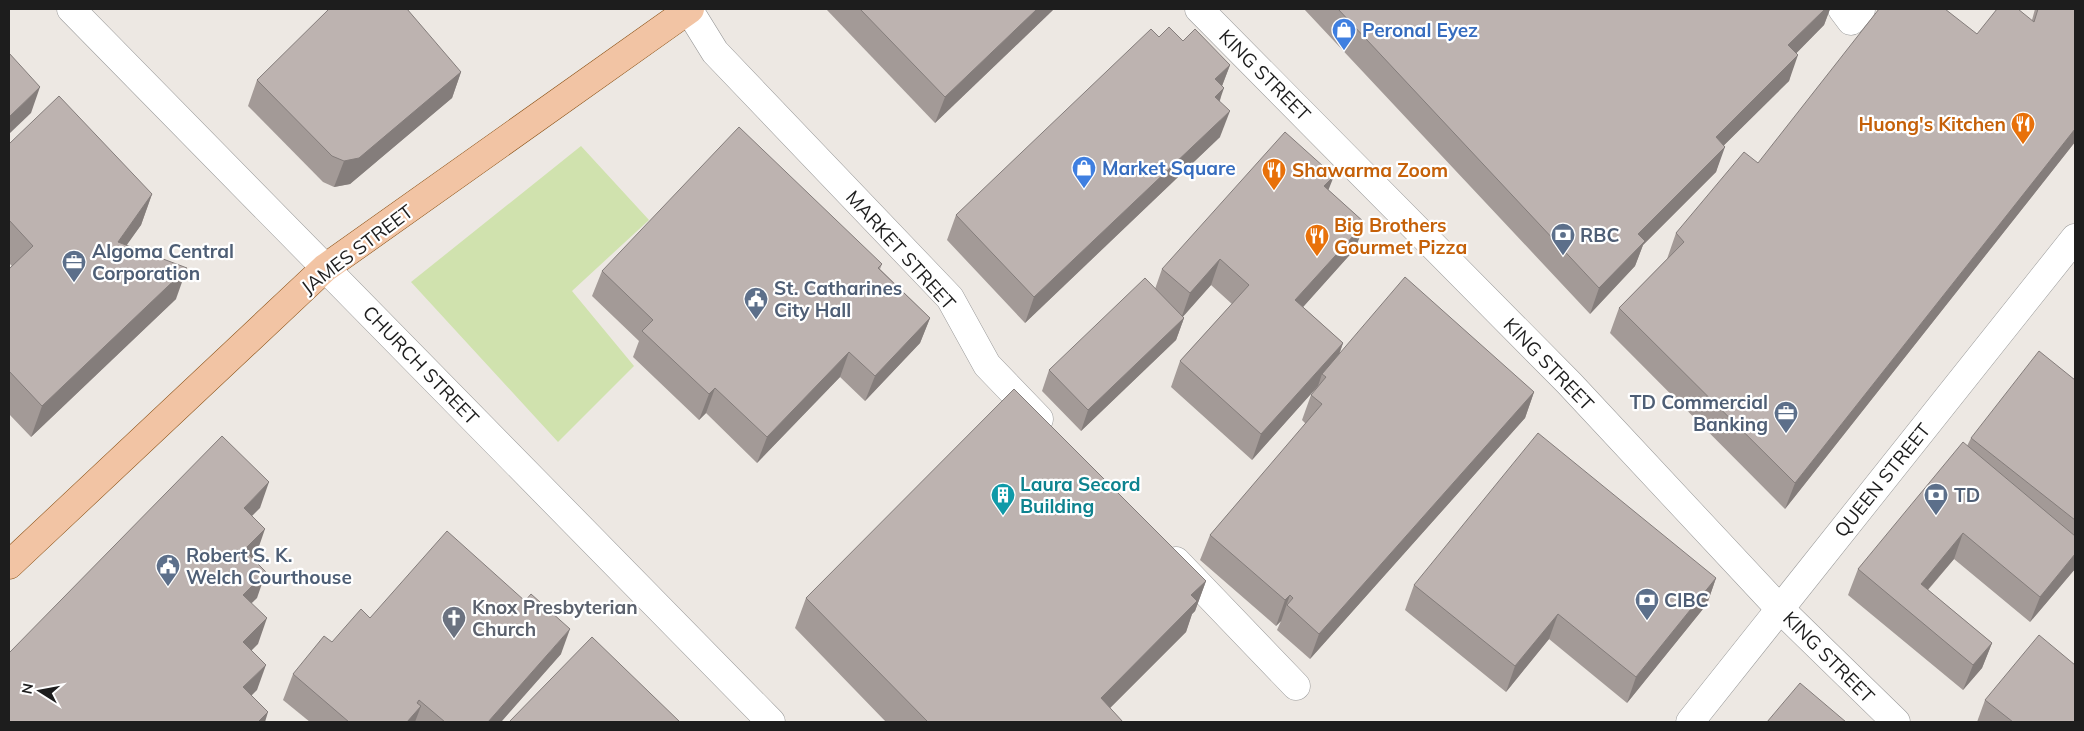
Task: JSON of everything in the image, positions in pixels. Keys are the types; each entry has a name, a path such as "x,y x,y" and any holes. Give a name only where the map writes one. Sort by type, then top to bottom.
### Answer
{"main road":[{"name":"JAMES STREET","path":"9,565 325,268 690,9"}],"street":[{"name":"CHURCH STREET","path":"71,9 771,722"},
{"name":"MARKET STREET","path":"690,9 716,52 950,298 987,365 1058,438"},
{"name":"KING STREET","path":"1199,9 1569,384 1780,608 1896,722"},
{"name":"QUEEN STREET","path":"1690,722 2075,238"},
{"path":"1160,545 1296,686"}],"green space":[{"path":"581,146 649,220 572,291 634,366 558,442 411,282"}],"building":[{"path":"329,9 407,9 461,72 359,158 344,161 332,156 257,80"},
{"path":"860,9 1037,9 945,97"},
{"path":"1338,9 1825,9 1788,45 1798,55 1716,137 1725,147 1638,234 1645,241 1599,288"},
{"path":"1879,9 1945,9 1977,34 1997,9 2018,9 2034,22 2038,9 2075,9 2075,129 1795,483 1619,308 1684,242 1676,233 1744,152 1758,163"},
{"name":"Market Square","path":"1169,27 1183,41 1195,29 1230,65 1215,79 1224,88 1215,97 1230,111 1034,297 956,215 1151,29 1159,37"},
{"path":"9,53 40,87 9,117"},
{"name":"Algoma Central Corporation","path":"59,96 152,194 118,242 187,268 42,406 9,371 9,269 33,246 9,220 9,144"},
{"name":"St. Catharines City Hall","path":"739,127 882,264 878,268 930,318 875,376 849,352 767,437 715,388 709,394 642,331 653,320 602,271"},
{"path":"1285,132 1334,176 1324,186 1365,223 1295,300 1343,343 1261,434 1180,361 1249,285 1220,259 1190,293 1162,269"},
{"path":"1405,277 1534,392 1319,634 1287,605 1293,598 1290,595 1285,600 1210,535 1322,404 1311,395 1326,377 1322,374"},
{"path":"1145,278 1184,318 1088,410 1049,370"},
{"path":"2039,351 2075,380 2075,520 1971,438"},
{"name":"Laura Secord Building","path":"1014,389 1206,581 1191,595 1197,601 1101,698 1123,722 928,722 806,598"},
{"path":"1538,433 1716,578 1636,677 1558,614 1515,666 1414,585"},
{"name":"Robert S. K. Welch Courthouse","path":"222,436 269,482 244,508 265,529 244,550 266,572 243,595 267,618 243,642 266,665 243,687 268,712 258,722 9,722 9,653"},
{"path":"1963,442 2075,536 2075,554 2040,597 1963,533 1921,584 1992,643 1973,665 1858,569"},
{"name":"Knox Presbyterian Church","path":"447,531 525,601 531,594 570,629 488,722 445,722 419,700 417,703 421,706 407,722 349,722 293,674 324,636 332,642 361,609 370,618"},
{"path":"2039,635 2075,665 2075,722 2013,722 1985,700"},
{"path":"592,637 680,722 509,722"},
{"path":"1800,683 1846,722 1767,722"}],"place":[{"name":"Peronal Eyez","path":"1344,51"},
{"name":"Huong's Kitchen","path":"2023,145"},
{"name":"Market Square","path":"1084,189"},
{"name":"Shawarma Zoom","path":"1274,191"},
{"name":"RBC","path":"1563,256"},
{"name":"Big Brothers Gourmet Pizza","path":"1317,257"},
{"name":"Algoma Central Corporation","path":"74,283"},
{"name":"St. Catharines City Hall","path":"756,320"},
{"name":"TD Commercial Banking","path":"1786,434"},
{"name":"Laura Secord Building","path":"1003,516"},
{"name":"TD","path":"1936,516"},
{"name":"Robert S. K. Welch Courthouse","path":"168,587"},
{"name":"CIBC","path":"1647,621"},
{"name":"Knox Presbyterian Church","path":"454,639"}]}
